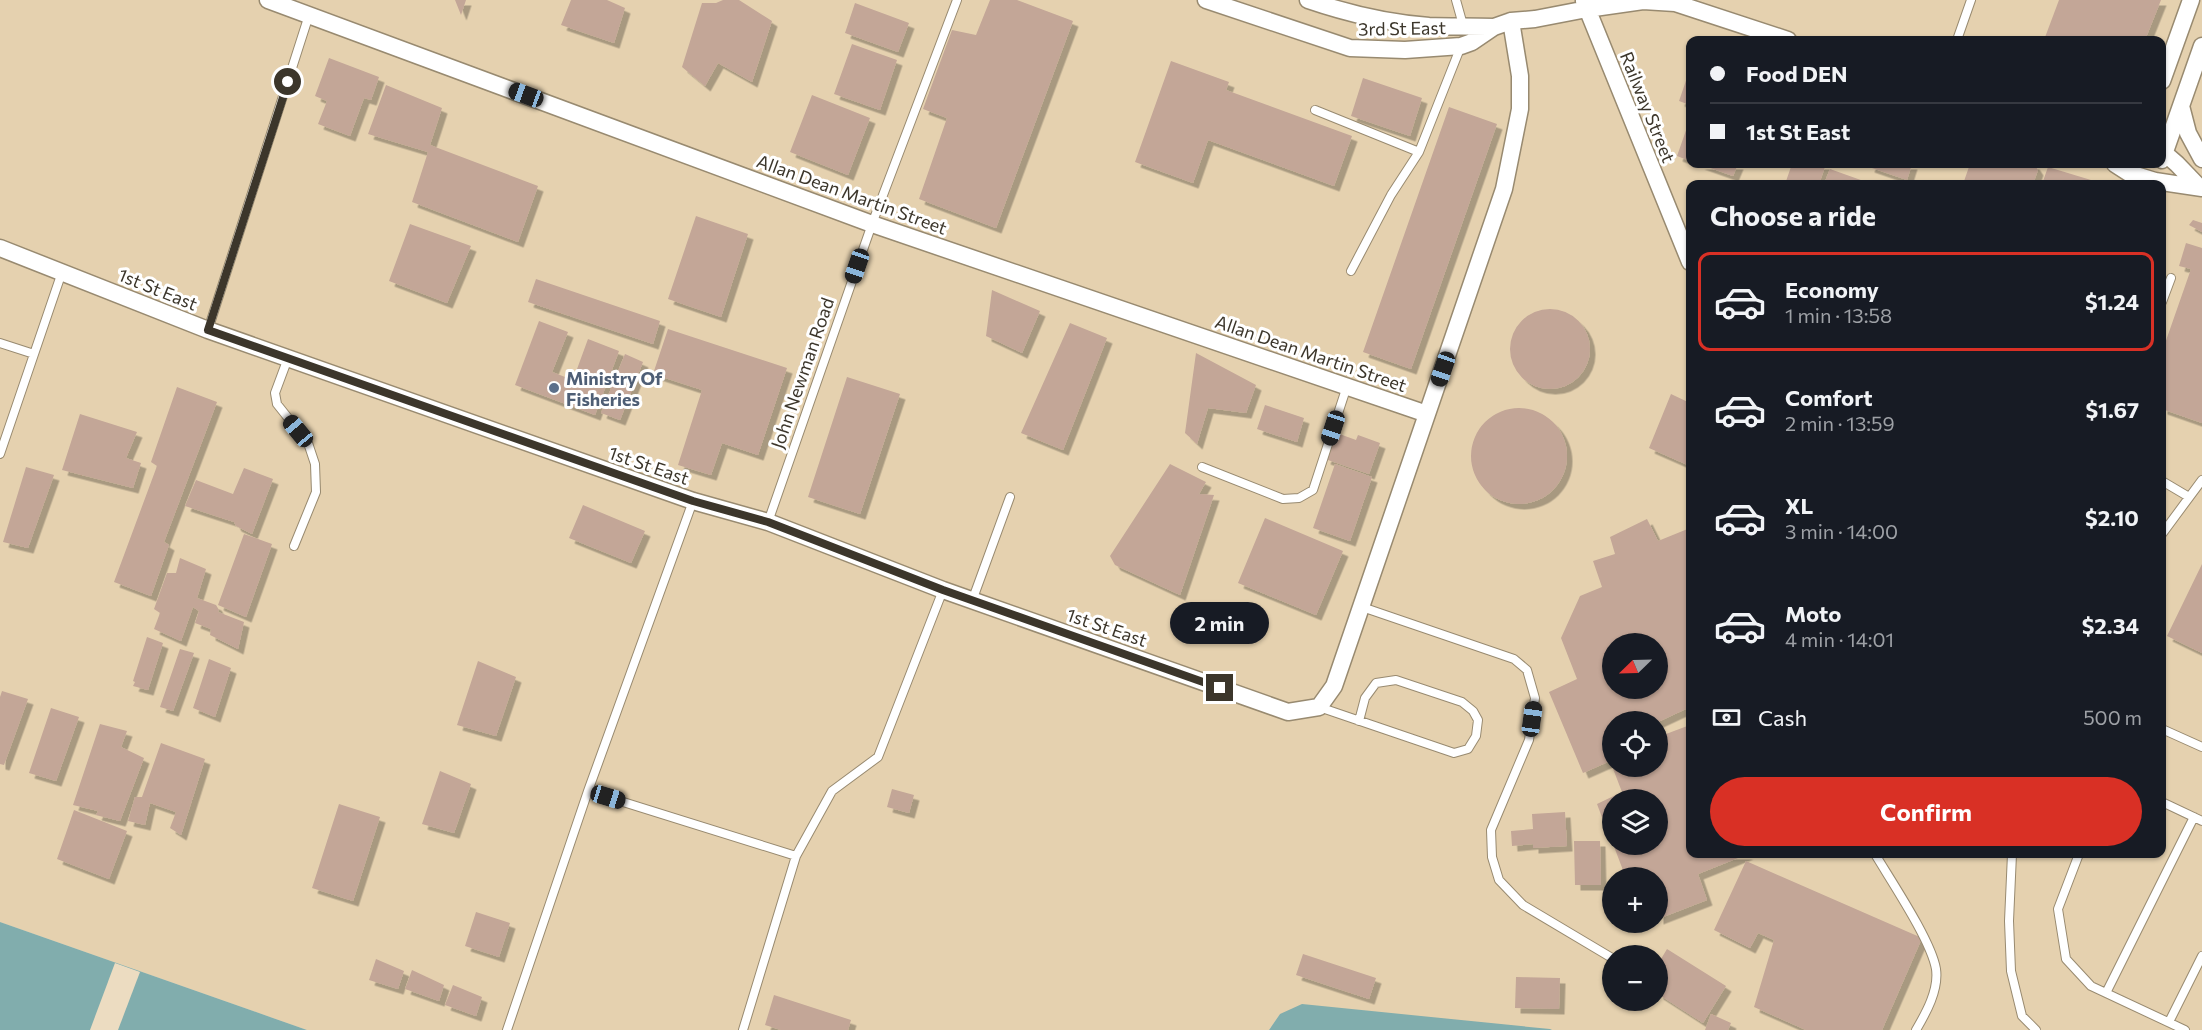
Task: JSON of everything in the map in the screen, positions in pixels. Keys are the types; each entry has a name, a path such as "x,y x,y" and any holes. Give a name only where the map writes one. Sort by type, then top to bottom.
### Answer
{"street":[{"name":"Allan Dean Martin Street","path":"268,0 872,224 1427,414"},
{"name":"3rd St East","path":"1206,0 1350,48 1405,50 1461,46 1472,42 1494,27 1511,21 1535,19 1585,4 1643,0 1675,3 1776,36"},
{"name":"3rd St East","path":"1308,0 1391,21 1430,26 1494,27"},
{"path":"2166,70 2191,0"},
{"name":"Railway Street","path":"1585,4 1686,252"},
{"path":"1319,707 1334,686 1504,189 1520,109 1520,76 1511,21"},
{"path":"2166,146 2202,46"},
{"path":"2181,106 2188,133 2202,159"},
{"path":"2166,160 2200,187"},
{"path":"2126,171 2147,180"},
{"path":"2166,184 2200,187"},
{"name":"1st St East","path":"0,248 208,330 693,501 768,522 972,601 1288,712 1319,707"}],"lane":[{"name":"John Newman Road","path":"768,522 872,224 957,0"},
{"path":"1456,0 1463,25"},
{"path":"1958,36 1971,0"},
{"path":"208,330 309,15"},
{"path":"1351,271 1369,234 1419,152 1461,46"},
{"path":"1315,110 1419,152"},
{"path":"0,454 63,272"},
{"path":"2166,291 2171,278"},
{"path":"0,343 34,354"},
{"path":"288,358 275,393 277,404 308,443 315,464 316,492 294,546"},
{"path":"1202,467 1283,499 1299,498 1313,490 1347,386"},
{"path":"2166,529 2202,480"},
{"path":"2166,483 2189,497"},
{"path":"972,601 1010,497"},
{"path":"507,1030 588,791 693,501"},
{"path":"743,1030 796,856 832,791 878,757 943,590"},
{"path":"1362,607 1514,659 1527,670 1535,698 1529,740 1491,830 1492,857 1499,880 1523,905 1602,952"},
{"path":"1319,707 1359,721 1454,753 1468,749 1476,736 1478,720 1473,711 1462,702 1396,680 1376,683 1365,698 1359,721"},
{"path":"2166,731 2202,747"},
{"path":"588,791 796,856"},
{"path":"2106,993 2198,819 2166,804"},
{"path":"1877,858 1920,930 1936,970 1931,1004 1916,1030"},
{"path":"2012,858 2009,921 2011,971 2022,1017 2036,1030"},
{"path":"2077,858 2058,909 2066,959 2091,987 2186,1030"},
{"path":"2169,1022 2202,956"}],"shaded area":[{"path":"0,0 2202,0 2202,1030 1552,1030 1280,1014 1269,1030 307,1030 0,922"}],"water":[{"path":"0,922 307,1030 0,1030"},
{"path":"1302,1004 1552,1030 1269,1030 1280,1014"}],"pier":[{"path":"115,963 140,972 118,1030 90,1030"}],"building":[{"path":"455,0 466,0 461,15"},
{"path":"571,0 607,0 625,8 614,43 561,25"},
{"path":"723,0 739,0 772,21 752,82 718,63 705,86 682,67 702,3 716,3"},
{"path":"990,0 1017,0 1073,21 996,228 919,199 947,118 923,109 952,30 976,35"},
{"path":"2059,0 2161,0 2147,36 2046,36"},
{"path":"855,3 909,23 898,52 845,33"},
{"path":"852,44 897,60 880,110 834,94"},
{"path":"329,58 379,77 371,100 364,98 350,136 318,124 327,101 315,96"},
{"path":"1171,61 1229,82 1226,90 1352,136 1334,186 1208,140 1193,183 1135,162"},
{"path":"1363,78 1422,98 1410,136 1351,116"},
{"path":"1686,81 1686,104 1679,101"},
{"path":"386,85 442,108 430,145 538,186 518,242 412,202 428,152 368,134"},
{"path":"812,95 870,118 848,175 790,152"},
{"path":"1449,107 1497,124 1411,369 1363,352"},
{"path":"1686,130 1686,159 1677,156"},
{"path":"1710,168 1736,168 1733,176"},
{"path":"1791,168 1825,168 1820,180 1786,180"},
{"path":"1872,168 1911,168 1907,180"},
{"path":"1969,168 2037,168 2038,170 2034,180 1964,180"},
{"path":"2048,168 2051,168 2091,180 2043,180"},
{"path":"1830,169 1861,180 1826,180"},
{"path":"696,216 748,234 721,317 668,299"},
{"path":"2193,220 2202,223 2202,232 2189,225"},
{"path":"410,224 471,246 447,303 389,281"},
{"path":"2186,243 2202,248 2202,423 2166,410 2166,341 2191,269 2179,266"},
{"path":"536,279 660,321 653,344 528,302"},
{"path":"992,290 1040,311 1022,353 986,336"},
{"path":"1542,309 1558,309 1579,320 1590,341 1590,357 1579,378 1558,389 1542,389 1528,383 1516,371 1510,357 1510,341 1516,327 1528,315"},
{"path":"539,321 568,332 552,372 573,380 588,339 619,351 595,415 515,385"},
{"path":"1070,323 1107,338 1063,450 1021,433"},
{"path":"668,329 787,368 758,455 722,443 711,475 678,465 702,390 653,374"},
{"path":"1196,353 1256,385 1246,413 1208,408 1197,444 1185,433"},
{"path":"625,354 643,362 620,420 601,413"},
{"path":"847,377 900,394 860,514 808,497"},
{"path":"177,387 217,402 164,542 169,545 151,596 114,582 157,466 151,462"},
{"path":"1671,394 1686,401 1686,464 1649,448"},
{"path":"1265,405 1304,418 1297,442 1257,429"},
{"path":"1519,408 1537,412 1553,422 1563,438 1567,456 1563,474 1553,490 1537,500 1519,504 1501,500 1485,490 1475,474 1471,456 1475,438 1485,422 1501,412"},
{"path":"80,414 137,432 126,458 141,463 133,488 62,470"},
{"path":"1334,432 1356,440 1358,435 1380,443 1369,474 1325,459"},
{"path":"1170,464 1206,482 1199,494 1214,495 1180,595 1115,565 1110,556"},
{"path":"1335,464 1372,477 1350,541 1313,528"},
{"path":"26,467 54,475 28,548 3,542"},
{"path":"244,468 273,479 252,534 236,526 234,522 185,506 196,480 233,494"},
{"path":"583,505 645,531 631,563 569,538"},
{"path":"1265,518 1343,551 1316,615 1238,583"},
{"path":"1647,519 1658,541 1686,530 1686,709 1668,717 1668,711 1602,711 1602,765 1583,773 1549,692 1577,679 1561,638 1580,596 1602,587 1593,561 1615,554 1610,537"},
{"path":"244,534 272,544 246,617 218,605"},
{"path":"180,558 206,569 197,598 216,605 218,612 244,622 238,649 210,635 211,629 195,623 199,611 193,607 181,641 154,629 160,613 154,609 167,573 176,573"},
{"path":"2202,564 2202,653 2167,636"},
{"path":"147,637 163,643 148,690 133,686"},
{"path":"180,649 194,653 173,711 160,707"},
{"path":"209,659 231,668 215,717 193,708"},
{"path":"478,661 516,677 496,736 457,725"},
{"path":"2,691 28,699 4,765 0,764 0,697"},
{"path":"51,708 79,717 56,781 29,773"},
{"path":"100,724 127,731 121,747 144,758 120,821 96,815 98,811 73,805"},
{"path":"1686,726 1686,858 1738,858 1698,874 1707,900 1668,915 1668,867 1622,867 1617,855 1668,855 1668,789 1621,789 1616,777 1668,777 1668,733"},
{"path":"161,743 205,759 181,835 170,828 176,812 150,803 145,825 128,821 135,797 142,797"},
{"path":"440,771 471,784 454,833 422,824"},
{"path":"892,789 914,795 909,813 887,807"},
{"path":"1602,802 1602,817 1597,804"},
{"path":"339,804 380,817 353,901 312,888"},
{"path":"74,810 127,831 109,879 57,859"},
{"path":"1565,812 1567,846 1533,848 1533,844 1512,846 1511,831 1533,829 1532,814"},
{"path":"1574,841 1600,841 1601,885 1575,885"},
{"path":"1746,861 1922,938 1882,1030 1806,1030 1754,1007 1774,940 1758,933 1750,948 1714,930"},
{"path":"476,912 510,923 499,957 465,946"},
{"path":"1668,950 1726,986 1703,1023 1668,1000"},
{"path":"1303,954 1376,978 1369,999 1296,975"},
{"path":"376,959 404,971 398,989 369,980"},
{"path":"412,970 444,985 439,1001 405,989"},
{"path":"1516,977 1560,978 1559,1009 1515,1008"},
{"path":"453,985 482,997 476,1016 445,1005"},
{"path":"774,995 851,1020 848,1030 781,1030 765,1025"},
{"path":"1711,1014 1731,1023 1728,1030 1705,1030"}],"place":[{"name":"Ministry Of Fisheries","path":"554,388"}],"route":[{"path":"288,82 208,330 693,501 768,522 943,590 1220,688"}]}
